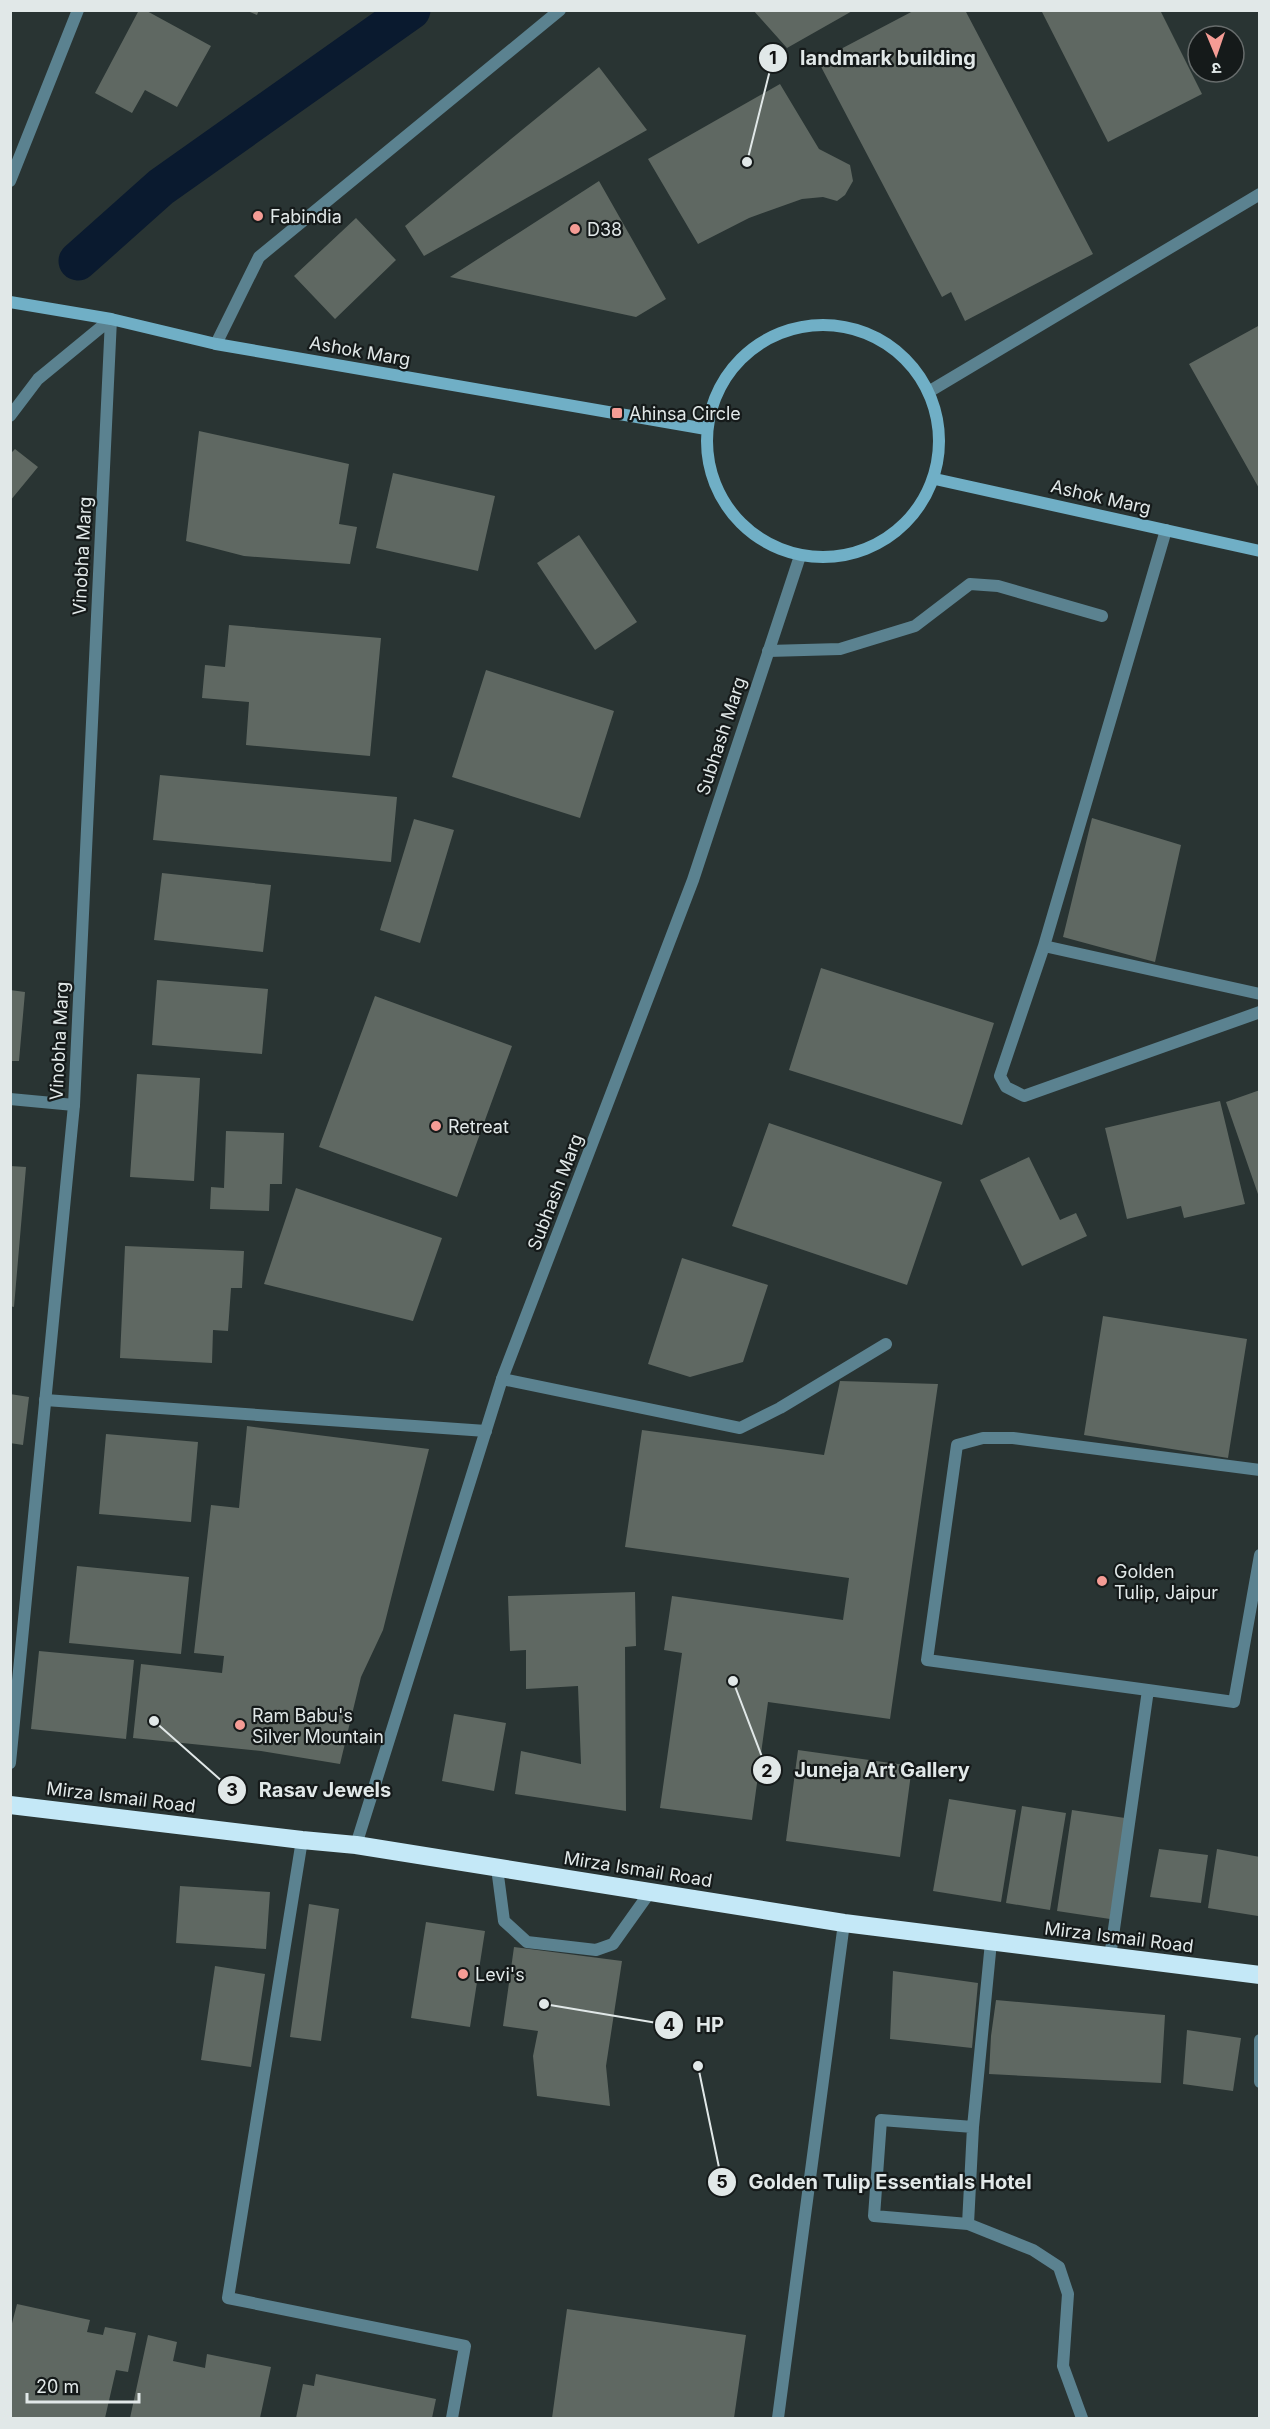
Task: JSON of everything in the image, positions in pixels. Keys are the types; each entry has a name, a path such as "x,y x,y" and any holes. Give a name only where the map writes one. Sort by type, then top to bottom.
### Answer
{"highway":[{"name":"Mirza Ismail Road","path":"10,1805 357,1845 844,1923 1260,1976"}],"street":[{"path":"10,181 78,10"},
{"path":"216,344 259,257 560,10"},
{"path":"930,391 1260,194"},
{"name":"Ashok Marg","path":"10,302 111,319 216,344 706,429"},
{"path":"10,416 38,379 111,319"},
{"name":"Vinobha Marg","path":"10,1763 74,1105 111,319"},
{"path":"821,324 873,335 901,353 930,391 940,435 935,479 909,521 874,547 829,558 800,556 755,537 724,505 710,475 706,429 718,388 732,366 771,336 821,324"},
{"name":"Ashok Marg","path":"935,479 1260,551"},
{"path":"1166,530 1044,946 1000,1076 1006,1087 1024,1096 1260,1012"},
{"name":"Subhash Marg","path":"357,1845 502,1379 693,880 800,556"},
{"path":"768,651 840,650 915,626 970,584 998,586 1102,616"},
{"path":"1044,946 1260,994"},
{"path":"10,1099 74,1105"},
{"path":"502,1379 740,1428 780,1408 886,1344"},
{"path":"45,1400 486,1431"},
{"path":"1260,1470 1013,1438 983,1438 957,1445 927,1660 1234,1702 1260,1555"},
{"path":"1110,1957 1148,1690"},
{"path":"302,1840 228,2298 465,2346 452,2418"},
{"path":"497,1868 504,1921 527,1942 596,1950 613,1944 650,1892"},
{"path":"778,2418 844,1923"},
{"path":"968,2224 974,2127 992,1942"},
{"path":"1260,2040 1258,2054 1260,2082"},
{"path":"974,2127 882,2120 874,2216 968,2224 1033,2250 1059,2267 1068,2294 1063,2366 1082,2418"}],"building":[{"path":"139,10 145,10 211,46 177,107 145,90 132,113 95,93"},
{"path":"245,10 259,10 257,15"},
{"path":"753,10 854,10 787,48"},
{"path":"915,10 965,10 1093,254 965,321 951,292 942,297 818,61"},
{"path":"1041,10 1160,10 1186,62 1186,84 1197,84 1202,94 1108,142"},
{"path":"599,67 647,130 424,256 405,226"},
{"path":"780,84 819,149 850,165 853,181 845,195 837,201 823,197 802,199 749,218 698,244 648,159"},
{"name":"D38","path":"599,181 666,299 636,317 450,277"},
{"path":"356,218 396,260 335,319 294,276"},
{"path":"1260,325 1260,490 1189,364"},
{"path":"199,431 349,464 339,524 357,527 350,564 244,556 186,541"},
{"path":"15,449 38,467 10,501 10,454"},
{"path":"393,473 495,496 478,571 376,548"},
{"path":"579,535 637,622 595,650 537,563"},
{"path":"229,625 381,638 370,756 246,745 249,702 202,698 205,665 225,667"},
{"path":"486,670 614,711 580,818 452,777"},
{"path":"160,775 397,797 391,862 153,840"},
{"path":"1092,818 1181,845 1155,962 1063,937"},
{"path":"414,819 454,830 420,943 380,930"},
{"path":"162,873 271,885 263,952 154,940"},
{"path":"821,968 994,1023 962,1125 789,1070"},
{"path":"157,980 268,989 262,1054 152,1045"},
{"path":"10,990 25,992 19,1061 10,1061"},
{"path":"375,996 512,1046 457,1197 319,1147"},
{"path":"137,1074 200,1078 194,1181 130,1177"},
{"path":"1260,1090 1260,1197 1259,1197 1226,1102"},
{"path":"1220,1101 1245,1204 1184,1218 1181,1206 1127,1219 1105,1128"},
{"path":"769,1123 942,1182 907,1285 732,1226"},
{"path":"226,1131 284,1133 282,1184 270,1184 269,1211 210,1209 211,1187 224,1188"},
{"path":"1029,1157 1060,1220 1076,1213 1087,1236 1022,1266 980,1180"},
{"path":"10,1166 26,1167 14,1307 10,1306"},
{"path":"296,1188 442,1238 413,1321 264,1284"},
{"path":"125,1246 244,1251 242,1288 231,1288 228,1331 213,1330 212,1363 120,1358"},
{"path":"682,1258 768,1285 743,1362 690,1377 648,1364"},
{"path":"1103,1316 1247,1339 1228,1458 1084,1435"},
{"path":"840,1381 938,1384 890,1719 768,1702 752,1820 660,1808 682,1653 664,1650 672,1596 843,1620 849,1578 625,1547 642,1430 824,1455"},
{"path":"10,1394 29,1397 23,1445 10,1443"},
{"path":"247,1426 429,1449 383,1630 361,1677 340,1764 261,1751 133,1738 141,1664 222,1673 224,1656 194,1653 211,1505 239,1508"},
{"path":"106,1434 198,1442 191,1522 99,1514"},
{"path":"77,1566 189,1577 181,1654 69,1643"},
{"path":"635,1592 636,1646 625,1647 626,1811 515,1794 521,1751 581,1764 578,1686 526,1689 526,1650 510,1651 508,1596"},
{"path":"39,1651 134,1660 126,1739 31,1729"},
{"path":"454,1714 506,1723 494,1791 442,1781"},
{"path":"798,1750 912,1766 900,1857 786,1841"},
{"path":"949,1799 1016,1810 1001,1902 933,1891"},
{"path":"1022,1806 1066,1813 1050,1910 1006,1903"},
{"path":"1072,1810 1125,1818 1110,1919 1057,1911"},
{"path":"1159,1849 1208,1855 1201,1903 1150,1897"},
{"path":"1217,1849 1260,1857 1258,1916 1208,1908"},
{"path":"180,1886 270,1892 266,1949 176,1943"},
{"path":"309,1904 339,1909 321,2041 290,2037"},
{"path":"426,1922 485,1931 470,2027 411,2018"},
{"path":"514,1947 622,1961 606,2066 610,2106 537,2096 533,2056 538,2031 503,2026"},
{"path":"215,1966 265,1974 251,2067 201,2060"},
{"path":"893,1971 978,1983 972,2048 890,2039"},
{"path":"996,2000 1165,2015 1161,2083 989,2074"},
{"path":"1187,2030 1241,2038 1233,2091 1183,2084"},
{"path":"17,2304 90,2320 87,2332 103,2335 105,2327 136,2333 128,2372 116,2370 105,2418 10,2418 10,2331"},
{"path":"567,2309 746,2335 734,2418 552,2418"},
{"path":"148,2335 177,2342 173,2361 205,2368 207,2354 271,2367 260,2418 130,2418"},
{"path":"316,2374 436,2399 432,2418 296,2418 303,2384 314,2386"}],"waterway":[{"path":"78,261 161,187 411,10"}],"place":[{"name":"landmark building","path":"747,162"},
{"name":"Fabindia","path":"258,216"},
{"name":"D38","path":"575,229"},
{"name":"Ahinsa Circle","path":"617,413"},
{"name":"Retreat","path":"436,1126"},
{"name":"Golden Tulip, Jaipur","path":"1102,1581"},
{"name":"Juneja Art Gallery","path":"733,1681"},
{"name":"Rasav Jewels","path":"154,1721"},
{"name":"Ram Babu's Silver Mountain","path":"240,1725"},
{"name":"Levi's","path":"463,1974"},
{"name":"HP","path":"544,2004"},
{"name":"Golden Tulip Essentials Hotel","path":"698,2066"}]}
